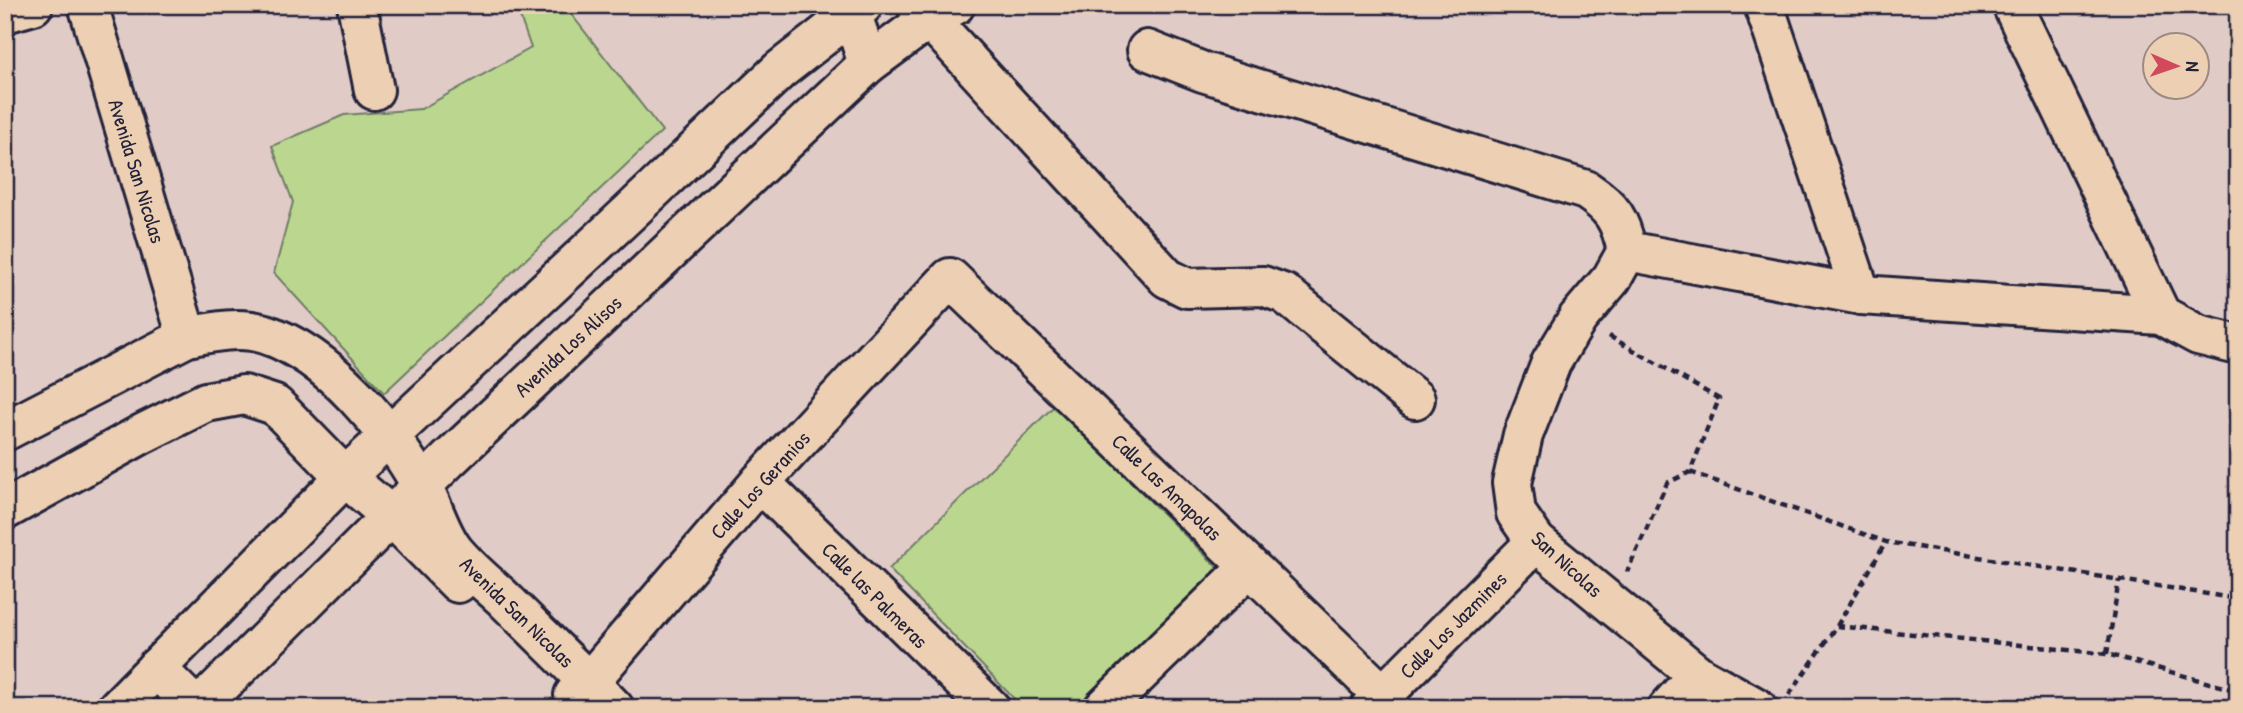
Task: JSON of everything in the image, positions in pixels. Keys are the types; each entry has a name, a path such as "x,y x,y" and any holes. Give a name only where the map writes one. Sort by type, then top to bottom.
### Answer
{"street":[{"path":"5,13 33,5"},
{"name":"Avenida San Nicolas","path":"88,5 187,337"},
{"path":"357,5 374,90"},
{"path":"1764,5 1861,295"},
{"path":"2012,5 2161,315"},
{"path":"117,708 388,436 780,70 854,8 868,64"},
{"path":"934,10 1167,278 1187,288 1263,285 1285,294 1415,399"},
{"name":"Avenida Los Alisos","path":"197,708 390,515 868,64 934,10"},
{"path":"1147,50 1203,72 1586,190 1615,214 1622,228 1627,251 1861,295 2161,315 2198,335 2238,345"},
{"name":"San Nicolas","path":"1627,251 1612,278 1578,318 1551,363 1523,435 1512,483 1516,513 1536,542 1698,676 1772,703"},
{"name":"Calle Los Geranios","path":"591,698 761,481 950,278"},
{"name":"Calle Las Amapolas","path":"950,278 1249,567 1377,702"},
{"name":"Avenida San Nicolas","path":"5,431 187,337 212,331 243,330 264,334 297,348 320,362 388,436 435,473 445,557"},
{"name":"Avenida San Nicolas","path":"5,510 205,402 244,395 275,405 345,477 445,557 591,698"},
{"name":"Calle las Palmeras","path":"761,481 990,708"},
{"name":"Calle Los Jazmines","path":"1377,702 1536,542"},
{"path":"343,562 366,551 380,549 445,557"},
{"path":"1104,708 1249,567"},
{"path":"156,668 197,708"},
{"path":"1668,708 1698,676"}],"path":[{"path":"1578,318 1719,399 1690,472 1667,483 1612,603"},
{"path":"1690,472 1886,542 2238,598"},
{"path":"1772,703 1837,626 1886,542"},
{"path":"2106,654 2119,580"},
{"path":"1837,626 2106,654 2238,691"}],"green space":[{"path":"516,5 564,5 662,131 384,393 274,273 293,202 272,146 344,115 421,109 531,48"},
{"path":"1054,406 1218,568 1082,708 1023,708 889,569"}]}
